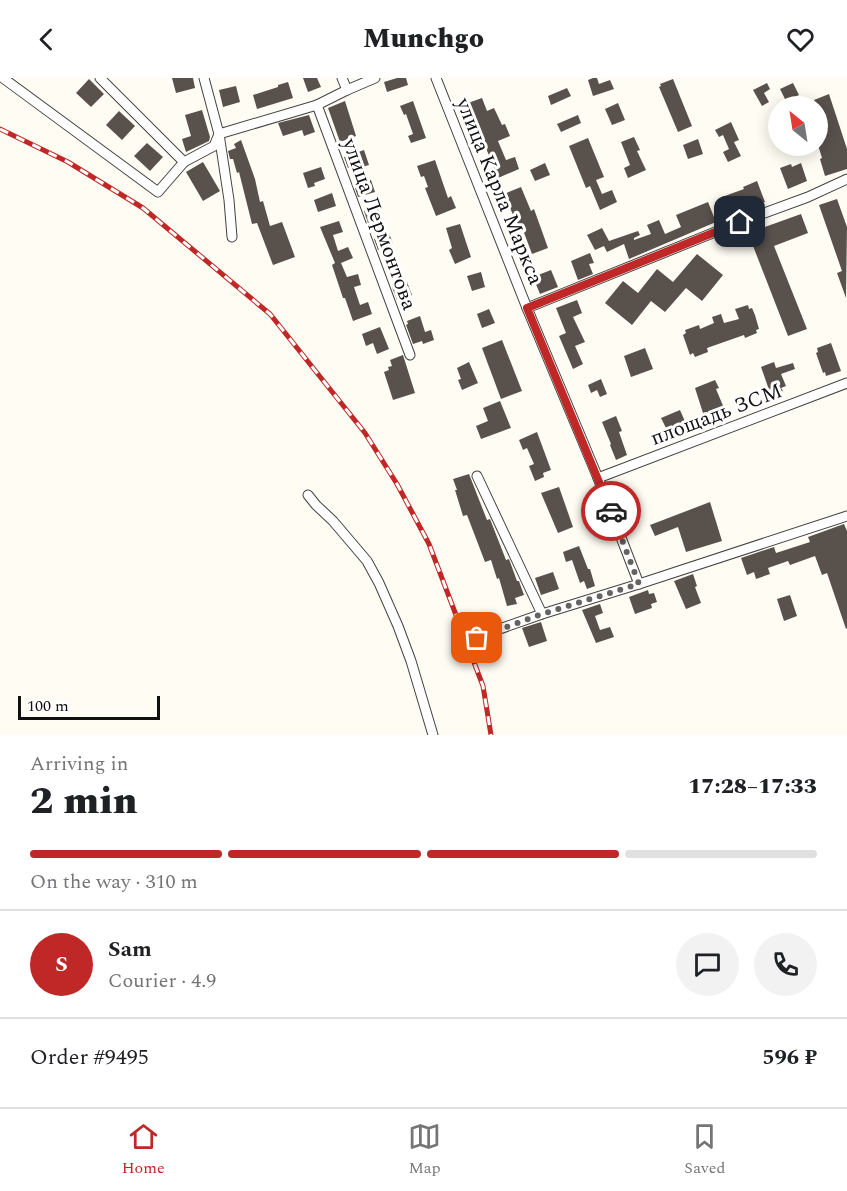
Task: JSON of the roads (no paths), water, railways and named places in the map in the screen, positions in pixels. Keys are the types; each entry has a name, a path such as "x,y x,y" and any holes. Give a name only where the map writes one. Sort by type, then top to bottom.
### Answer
{"street":[{"path":"3,78 158,192 184,162 214,146 219,134"},
{"path":"100,78 184,162"},
{"path":"204,78 219,134 232,237"},
{"path":"342,78 346,90"},
{"path":"219,134 317,105 375,78"},
{"name":"улица Карла Маркса","path":"436,78 639,584"},
{"name":"улица Лермонтова","path":"317,105 410,355"},
{"path":"527,308 808,197 847,179"},
{"name":"площадь ЗСМ","path":"598,478 847,383"},
{"path":"477,476 542,614"},
{"path":"308,495 367,561 379,583 411,661 433,735"},
{"path":"477,638 542,614 847,516"}],"railway":[{"path":"0,129 68,162 143,208 270,314 365,433 397,484 429,544 483,686 491,735"}]}
